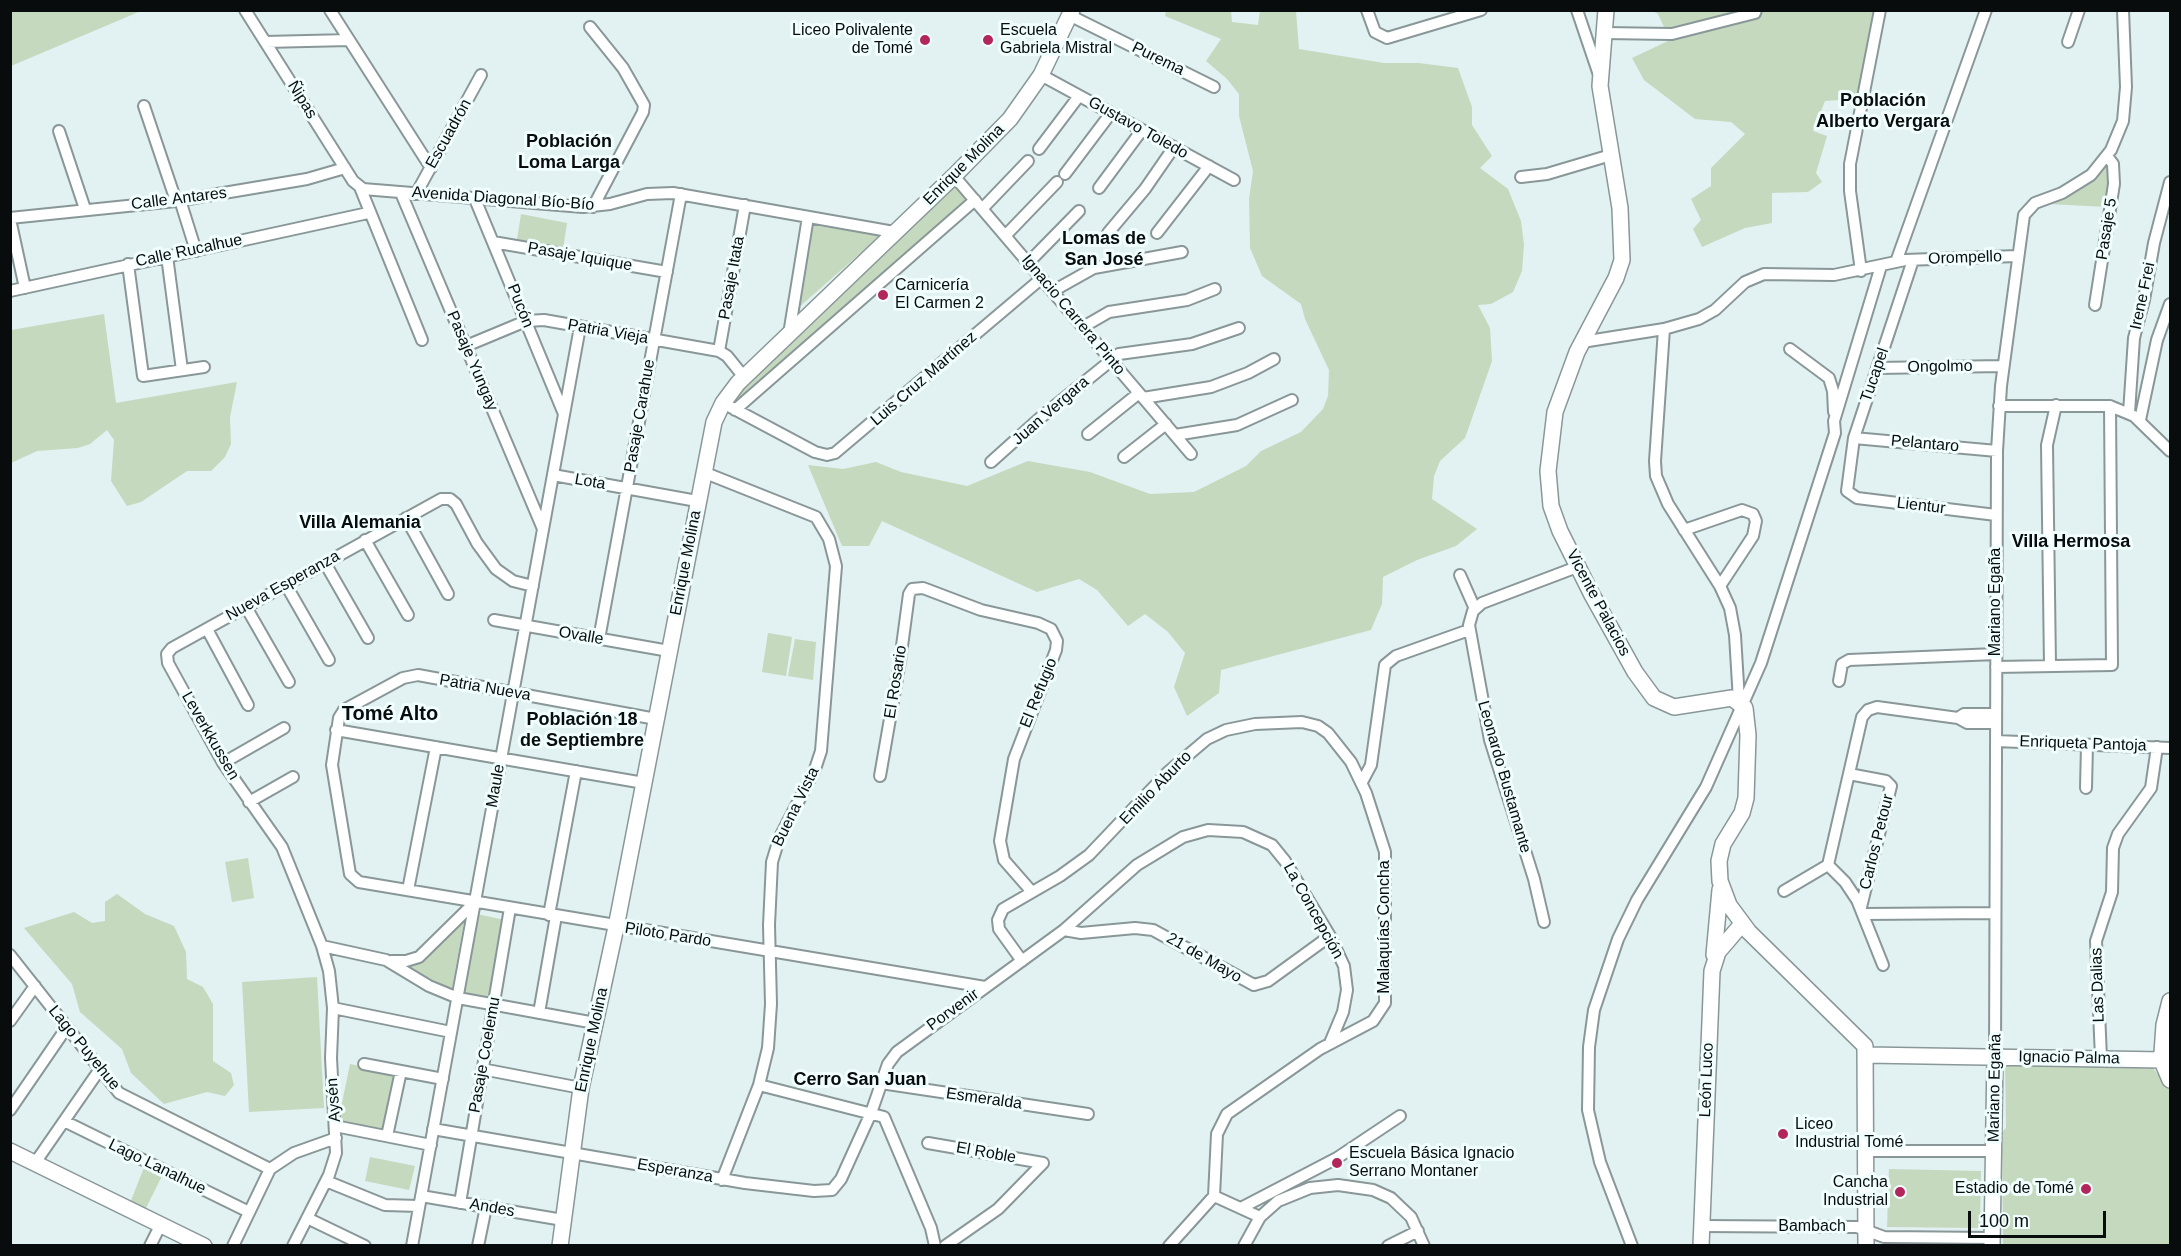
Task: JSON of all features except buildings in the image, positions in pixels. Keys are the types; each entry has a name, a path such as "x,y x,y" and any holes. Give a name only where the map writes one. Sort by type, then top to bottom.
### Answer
{"main road":[{"name":"Vicente Palacios","path":"1606,10 1600,78 1620,208 1622,260 1616,278 1582,342 1555,412 1548,471 1554,515 1577,567 1619,645 1654,698 1674,707 1728,698 1741,702"},
{"name":"Enrique Molina","path":"560,1245 581,1088 616,927 711,431 729,407 744,377 954,176 1021,105 1041,75 1070,13"},
{"path":"1741,702 1747,712 1748,726 1746,798 1742,813 1723,844 1719,861 1720,881 1729,905 1742,924 1859,1038 1867,1055 1866,1238"},
{"name":"León Luco","path":"1701,1245 1713,961 1720,881"},
{"path":"1713,961 1723,944 1742,924"},
{"path":"2170,1001 2164,1025 2163,1060 2170,1080"},
{"name":"Ignacio Palma","path":"1867,1055 2163,1060"},
{"name":"Mariano Egaña","path":"1992,1242 1995,1056"},
{"path":"10,1151 204,1245"}],"street":[{"name":"Ñipas","path":"246,10 345,168 360,187"},
{"path":"330,10 431,168"},
{"path":"1367,10 1375,32 1387,38 1477,11"},
{"path":"1577,10 1600,78"},
{"path":"1604,33 1672,34 1755,13 1756,10"},
{"path":"1862,271 1850,191 1850,164 1880,10"},
{"path":"1896,262 1986,10"},
{"path":"2068,42 2079,10"},
{"name":"Mariano Egaña","path":"1995,1056 1996,451 2003,366 2022,220 2027,210 2035,203 2079,184 2108,156 2120,131 2125,112 2123,10"},
{"name":"Purema","path":"1070,13 1214,87"},
{"path":"590,27 623,68 644,105 643,112 593,207"},
{"path":"265,42 349,40"},
{"name":"Escuadrón","path":"416,194 482,75"},
{"name":"Gustavo Toledo","path":"1041,75 1234,180"},
{"path":"1039,149 1079,96"},
{"path":"144,106 196,251"},
{"path":"1005,236 1061,178 1111,113"},
{"path":"1099,188 1142,130"},
{"path":"59,131 85,209"},
{"path":"1108,233 1145,189 1174,147"},
{"path":"1521,177 1547,174 1611,155"},
{"name":"Pasaje 5","path":"2095,305 2114,176 2113,164 2108,156"},
{"path":"982,209 1028,161"},
{"path":"1157,233 1209,166"},
{"name":"Calle Antares","path":"10,218 178,200 307,178 345,168"},
{"name":"Ignacio Carrera Pinto","path":"954,176 1191,454"},
{"name":"Irene Frei","path":"2128,413 2134,338 2144,300 2154,243 2170,182"},
{"path":"360,187 368,213 423,340"},
{"name":"Avenida Diagonal Bío-Bío","path":"360,187 401,193 593,207 647,194 681,194 894,232"},
{"name":"Pasaje Yungay","path":"401,193 543,530"},
{"name":"Pasaje Carahue","path":"599,639 681,194"},
{"name":"Pucón","path":"476,199 564,414"},
{"name":"Enrique Molina","path":"729,407 975,200"},
{"name":"Pasaje Itata","path":"719,351 744,205"},
{"path":"1028,263 1079,211"},
{"name":"Calle Rucalhue","path":"10,291 368,213"},
{"path":"789,334 808,217"},
{"path":"10,218 25,288"},
{"name":"Pasaje Iquique","path":"493,242 667,272"},
{"path":"1053,291 1094,268 1182,252"},
{"path":"167,256 182,370"},
{"name":"Orompello","path":"1582,342 1664,329 1708,315 1745,282 1757,276 1834,275 1913,260 2018,256"},
{"name":"Tucapel","path":"1848,493 1846,483 1854,438 1913,260"},
{"path":"128,264 143,376 204,368"},
{"name":"Tucapel","path":"1632,1245 1600,1162 1588,1110 1589,1047 1594,1010 1618,939 1642,893 1706,787 1773,628 1834,433 1834,421 1881,266"},
{"name":"Luis Cruz Martínez","path":"729,407 815,452 831,454 842,449 1041,278"},
{"path":"1083,327 1109,312 1186,300 1215,289"},
{"path":"2140,420 2146,401 2157,340 2170,303"},
{"name":"Patria Vieja","path":"466,346 526,321 544,320 719,351"},
{"name":"Maule","path":"412,1245 580,327"},
{"path":"1110,360 1125,352 1192,344 1239,328"},
{"path":"1664,329 1655,468 1662,490 1684,530 1720,586 1730,608 1734,626 1741,702"},
{"path":"1790,349 1829,378 1833,391 1834,421"},
{"path":"719,351 728,356 744,377"},
{"path":"1088,434 1141,395 1217,385 1248,373 1274,359"},
{"name":"Juan Vergara","path":"991,462 1110,360"},
{"name":"Ongolmo","path":"1877,368 2003,366"},
{"path":"1175,435 1206,432 1237,425 1292,400"},
{"path":"2050,666 2047,451 2056,405"},
{"path":"1999,406 2110,406 2140,420 2170,451"},
{"path":"1996,667 2112,665 2110,406"},
{"path":"1124,457 1166,424"},
{"name":"Pelantaro","path":"1854,438 1996,451"},
{"name":"Buena Vista","path":"703,472 811,514 824,528 836,561 821,751 815,769 774,852 770,899 770,1035 759,1085 722,1180"},
{"name":"Lota","path":"553,475 697,501"},
{"name":"Lientur","path":"1848,493 1857,498 1996,515"},
{"name":"Nueva Esperanza","path":"167,654 172,648 441,499 450,499 456,504 492,564 507,577 533,586"},
{"path":"1684,530 1742,510 1750,512 1755,518 1755,531 1749,543 1720,586"},
{"path":"406,518 448,594"},
{"path":"366,540 408,615"},
{"path":"325,563 368,638"},
{"path":"1362,782 1371,765 1385,665 1396,656 1469,630 1469,620 1475,609 1487,600 1577,567"},
{"path":"1460,575 1475,609"},
{"path":"285,585 328,660"},
{"name":"El Refugio","path":"912,589 923,588 981,610 1038,623 1051,630 1056,636 1056,650 1014,759 1000,841 1004,860 1032,892"},
{"name":"El Rosario","path":"880,776 909,594 912,589"},
{"path":"246,607 289,682"},
{"name":"Ovalle","path":"494,620 669,651"},
{"path":"207,629 248,705"},
{"name":"Leonardo Bustamante","path":"1469,630 1486,721 1534,879 1544,922"},
{"name":"Leverkkussen","path":"167,654 168,663 223,763 282,847 322,946"},
{"path":"1839,681 1842,664 1849,660 1996,654"},
{"name":"Patria Nueva","path":"336,730 339,716 344,711 410,675 656,719"},
{"path":"1784,891 1828,865 1862,717 1868,710 1877,707 1958,718 1967,723 1996,719"},
{"name":"Emilio Aburto","path":"1022,961 1001,933 998,920 1006,906 1089,855 1179,761 1201,742 1226,730 1280,722 1318,726 1333,737 1342,748 1362,782"},
{"path":"223,763 284,728"},
{"path":"336,730 644,783"},
{"name":"Piloto Pardo","path":"336,730 332,765 349,870 352,878 359,882 616,927 985,987"},
{"name":"Enriqueta Pantoja","path":"1996,741 2170,748"},
{"path":"2086,788 2087,745"},
{"path":"408,890 436,747"},
{"name":"Las Dalias","path":"2101,1058 2096,941 2112,892 2113,848 2118,834 2151,788 2157,747"},
{"path":"539,1013 552,916 576,771"},
{"name":"Carlos Petour","path":"1849,774 1886,781 1891,786 1863,911"},
{"path":"249,802 293,777"},
{"name":"Malaquías Concha","path":"1214,1196 1216,1140 1224,1118 1244,1100 1330,1042 1373,1021 1381,1012 1386,999 1385,852 1362,782"},
{"name":"La Concepción","path":"1064,930 1117,880 1151,855 1191,834 1224,829 1253,836 1277,850 1330,936 1344,966 1347,990 1343,1012 1330,1042"},
{"name":"Carlos Petour","path":"1828,865 1845,882 1863,911 1883,965"},
{"path":"322,946 386,960 406,961 419,957 475,902"},
{"name":"Pasaje Coelemu","path":"460,1203 510,908"},
{"name":"Carlos Petour","path":"1863,911 1995,913"},
{"name":"21 de Mayo","path":"1064,930 1081,933 1134,928 1153,930 1254,985 1268,981 1330,936"},
{"name":"Porvenir","path":"871,1113 888,1064 897,1052 1064,930"},
{"name":"Aysén","path":"293,1245 334,1161 336,1138 331,1058 333,1008 329,971 322,946"},
{"name":"Lago Puyehue","path":"10,955 124,1097 270,1169"},
{"path":"386,960 429,986 458,998 595,1023"},
{"path":"10,1021 35,986"},
{"path":"333,1008 451,1032"},
{"path":"10,1110 67,1027"},
{"path":"364,1064 443,1079"},
{"path":"35,1163 100,1069"},
{"path":"482,1069 581,1088"},
{"path":"387,1136 401,1071"},
{"name":"Esmeralda","path":"881,1083 1088,1114"},
{"path":"759,1085 882,1116 888,1122 932,1228 935,1245"},
{"name":"Esperanza","path":"433,1130 571,1152 722,1180 804,1190 832,1190 841,1179 871,1113"},
{"path":"1241,1208 1337,1158 1400,1116"},
{"name":"Lago Lanalhue","path":"64,1121 249,1212"},
{"path":"335,1126 431,1145"},
{"path":"233,1245 270,1169 294,1153 336,1138"},
{"name":"El Roble","path":"928,1143 1043,1163 998,1209 945,1245"},
{"path":"1866,1151 1994,1151"},
{"name":"Andes","path":"326,1181 385,1204 420,1201 460,1203 563,1220"},
{"path":"1244,1245 1260,1217 1272,1205 1284,1198 1319,1186 1338,1185 1366,1188 1379,1192 1396,1202 1411,1217 1424,1245"},
{"path":"1266,1195 1272,1205"},
{"path":"1169,1245 1214,1196 1260,1217"},
{"path":"478,1245 486,1207"},
{"path":"307,1218 365,1245"},
{"path":"150,1245 161,1224"},
{"name":"Bambach","path":"1701,1226 1857,1227 1866,1238 1992,1242"},
{"path":"1388,1245 1418,1231"}],"green space":[{"path":"11,10 141,10 141,11 11,66"},
{"path":"1166,11 1231,11 1232,22 1258,25 1260,11 1296,11 1299,49 1384,63 1419,63 1458,68 1472,107 1472,125 1492,156 1480,168 1508,189 1521,221 1524,245 1522,271 1513,292 1491,304 1478,305 1490,328 1492,361 1465,438 1440,461 1434,476 1432,499 1477,529 1456,546 1417,560 1383,577 1382,604 1371,630 1221,670 1219,693 1187,716 1174,687 1185,653 1168,632 1145,614 1128,626 1097,590 1079,579 1037,592 882,521 869,546 842,546 808,465 843,469 876,462 901,472 967,486 1028,461 1090,472 1150,494 1194,492 1246,466 1261,451 1301,432 1323,409 1328,396 1329,370 1305,319 1301,304 1262,276 1250,248 1249,199 1253,171 1239,116 1239,94 1227,79 1206,61 1221,39 1165,16"},
{"path":"1653,11 1875,11 1855,105 1840,100 1825,101 1813,131 1827,136 1816,173 1822,182 1808,192 1772,193 1772,223 1745,228 1702,247 1693,229 1701,220 1691,199 1711,186 1711,168 1745,134 1731,122 1695,119 1644,80 1632,58 1670,40 1658,14"},
{"path":"2110,163 2107,207 2048,204 2082,188"},
{"path":"958,187 966,197 966,203 738,404 732,399 950,188"},
{"path":"521,214 567,223 563,249 517,240"},
{"path":"811,225 881,235 797,309"},
{"path":"104,314 116,403 237,382 230,417 231,444 225,457 211,471 187,471 141,502 127,506 111,481 114,440 107,430 90,444 78,448 37,451 11,463 11,330"},
{"path":"768,633 792,637 786,676 762,672"},
{"path":"795,639 816,642 813,680 788,676"},
{"path":"248,858 254,898 232,902 225,862"},
{"path":"117,894 145,914 174,926 186,952 187,979 203,987 213,1004 213,1061 231,1073 234,1085 225,1096 207,1092 164,1104 131,1073 122,1049 80,1012 72,984 24,928 74,912 92,923 105,921 105,902"},
{"path":"477,914 505,920 490,1001 460,994"},
{"path":"465,916 452,989 406,968 420,961"},
{"path":"317,977 324,1108 249,1112 242,982"},
{"name":"Estadio de Tomé","path":"2005,1063 2153,1068 2170,1090 2170,1245 2003,1245 2002,1132 2006,1128"},
{"path":"350,1064 396,1073 383,1132 338,1122"},
{"path":"370,1157 415,1166 409,1190 365,1181"},
{"path":"145,1165 163,1174 145,1210 130,1203"},
{"path":"1889,1169 1981,1171 1980,1228 1887,1227"}],"place":[{"name":"Liceo Polivalente de Tomé","path":"925,40"},
{"name":"Escuela Gabriela Mistral","path":"988,40"},
{"name":"Carnicería El Carmen 2","path":"883,295"},
{"name":"Liceo Industrial Tomé","path":"1783,1134"},
{"name":"Escuela Básica Ignacio Serrano Montaner","path":"1337,1163"},
{"name":"Estadio de Tomé","path":"2086,1189"},
{"name":"Cancha Industrial","path":"1900,1192"}],"district":[{"name":"Población Alberto Vergara","path":"1883,111"},
{"name":"Población Loma Larga","path":"569,152"},
{"name":"Lomas de San José","path":"1104,249"},
{"name":"Villa Alemania","path":"360,523"},
{"name":"Villa Hermosa","path":"2071,542"},
{"name":"Tomé Alto","path":"390,714"},
{"name":"Población 18 de Septiembre","path":"582,730"},
{"name":"Cerro San Juan","path":"860,1080"}]}
